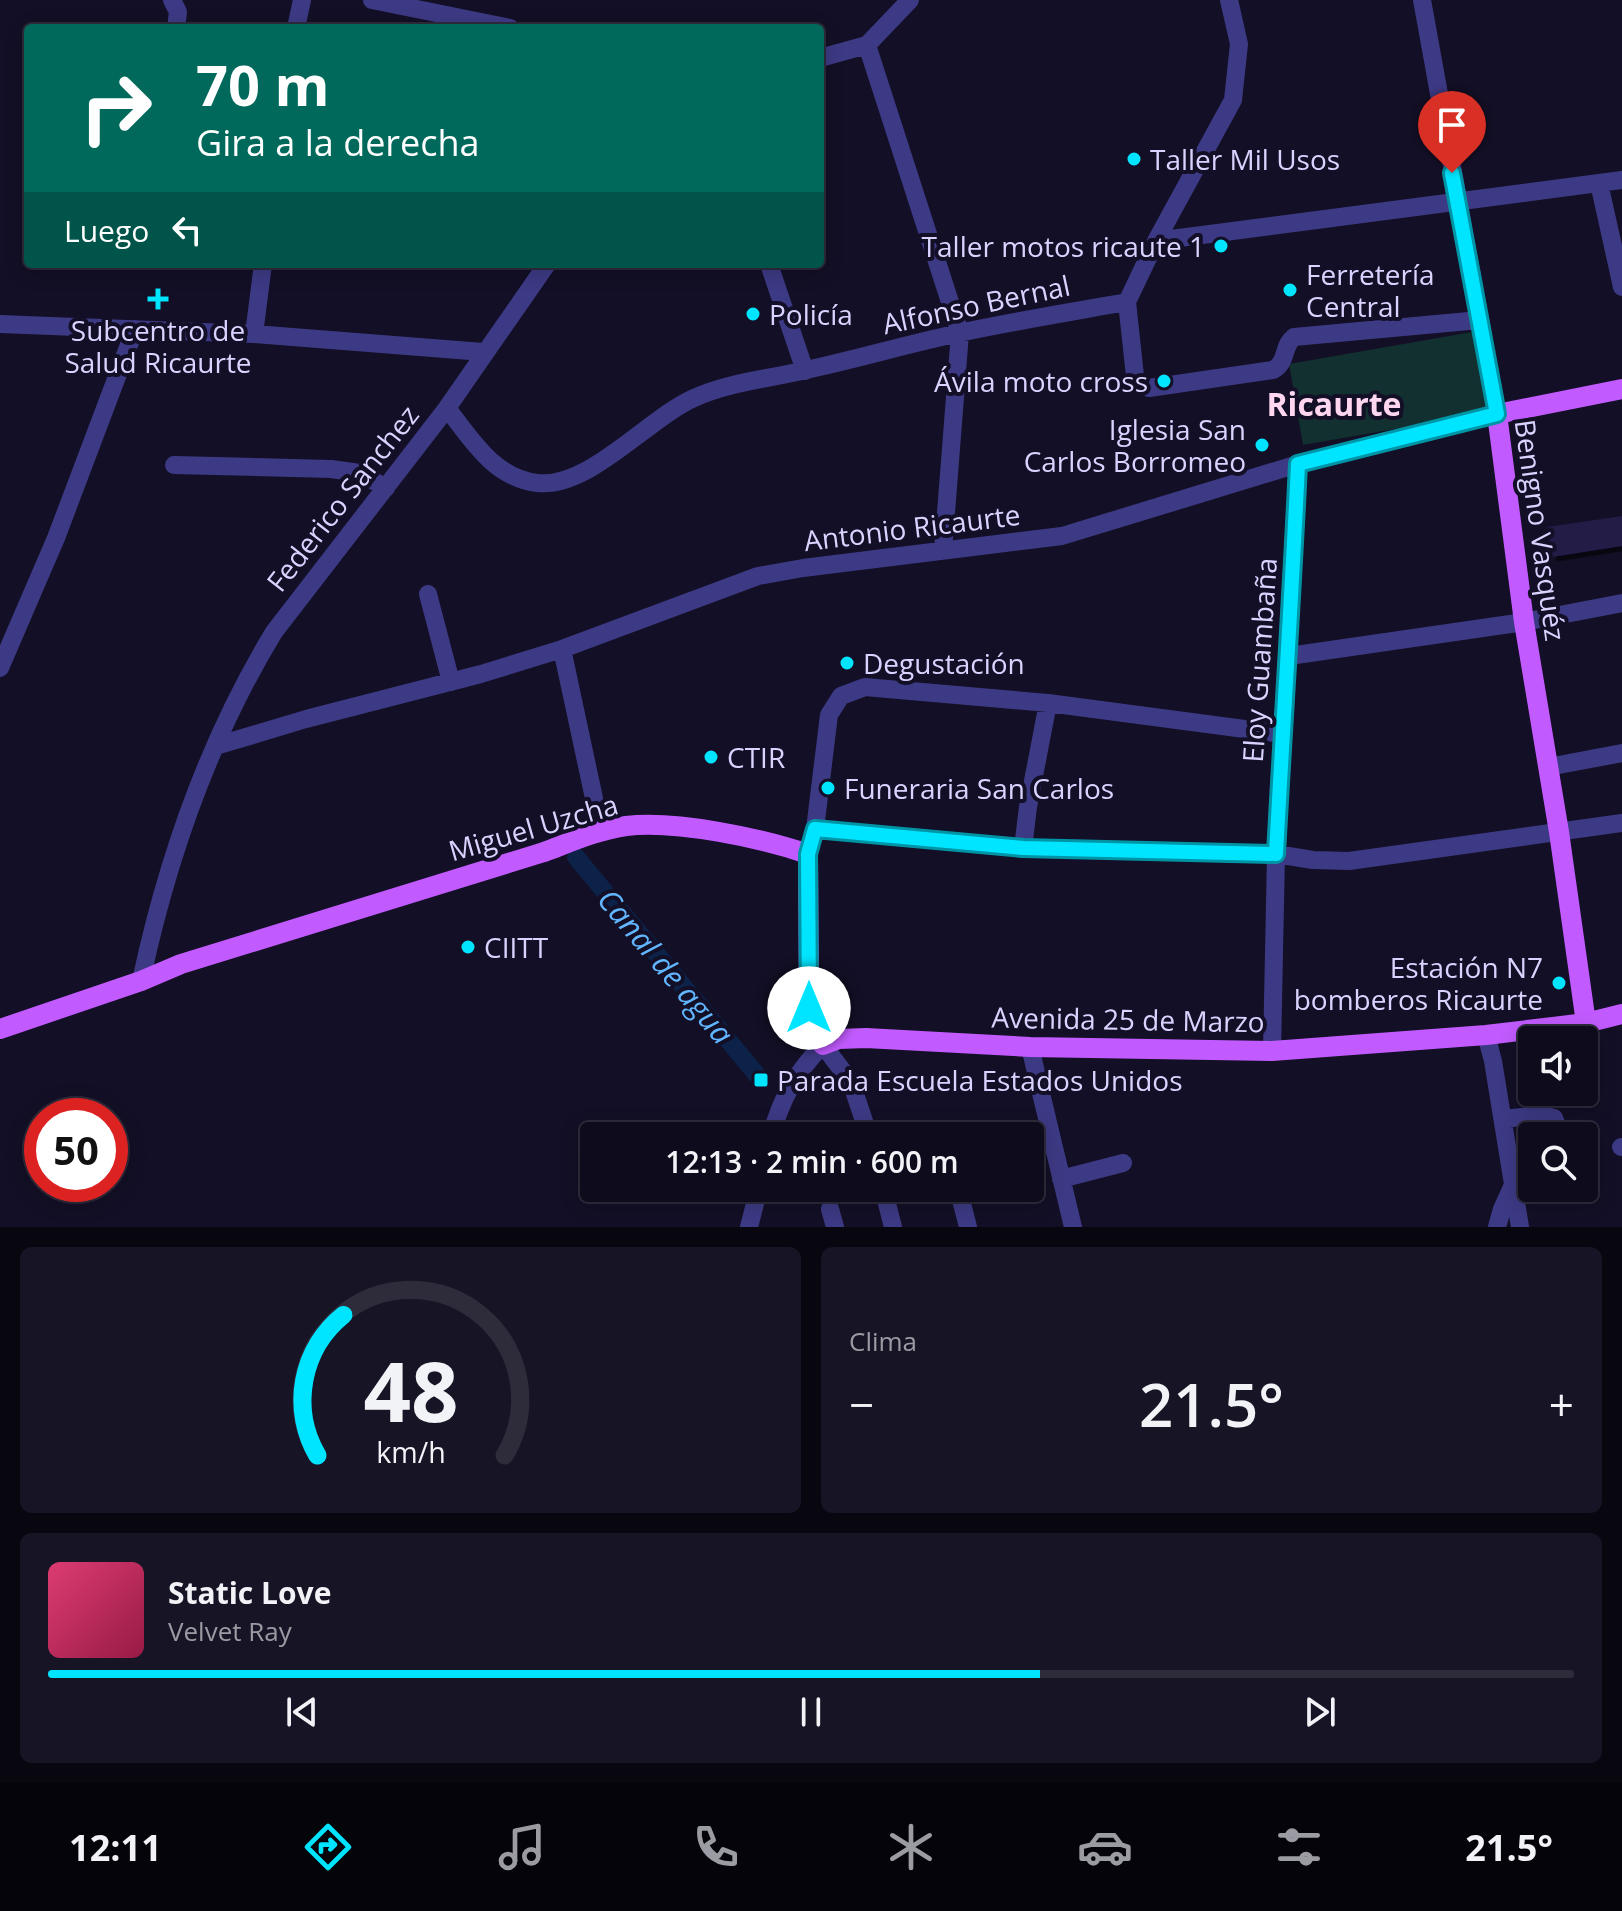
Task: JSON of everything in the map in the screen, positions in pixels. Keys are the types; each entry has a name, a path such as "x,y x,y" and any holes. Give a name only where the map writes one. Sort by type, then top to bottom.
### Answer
{"main road":[{"name":"Antonio Ricaurte","path":"1497,414 1622,389"},
{"name":"Benigno Vasquéz","path":"1497,414 1524,622 1559,832 1586,1023"},
{"name":"Miguel Uzcha","path":"0,1029 141,981 181,964 544,852 601,831 628,826 709,831 760,840 808,854"},
{"path":"808,854 809,1008 823,1045"},
{"name":"Avenida 25 de Marzo","path":"823,1045 839,1039 866,1038 1030,1047 1272,1051 1486,1035 1586,1023 1622,1014"}],"street":[{"path":"172,0 178,12 176,24"},
{"path":"302,0 303,24"},
{"path":"372,0 490,24"},
{"path":"1229,0 1239,44 1233,100 1156,241 1127,302 1138,382 1149,388 1273,370 1283,362 1288,343 1294,337 1480,320"},
{"name":"Benigno Vasquéz","path":"1422,0 1497,414"},
{"path":"824,57 867,45 907,1"},
{"path":"867,45 960,333 943,551"},
{"path":"1156,241 1622,180"},
{"path":"1599,183 1622,287"},
{"path":"254,334 262,268"},
{"name":"Federico Sanchez","path":"141,981 180,831 249,672 274,632 447,408 544,268"},
{"path":"770,268 805,371"},
{"name":"Alfonso Bernal","path":"447,408 482,452 513,477 538,483 560,483 585,473 666,414 720,388 805,371 960,333 1127,302"},
{"path":"0,324 254,334 483,352"},
{"path":"0,668 56,538 135,329"},
{"name":"Antonio Ricaurte","path":"216,746 562,649 758,576 1062,536 1298,464 1497,414"},
{"name":"Eloy Guambaña","path":"1272,1051 1276,854 1298,464"},
{"path":"174,465 331,469 360,473 386,488"},
{"path":"428,594 451,682"},
{"path":"1289,656 1524,622 1622,603"},
{"path":"562,649 601,831"},
{"path":"808,854 815,829 829,715 841,696 865,687 1048,703 1282,734"},
{"path":"1023,848 1048,703"},
{"path":"1548,767 1622,753"},
{"path":"815,829 1023,848 1276,854 1313,860 1349,861 1622,823"},
{"path":"1486,1035 1520,1227"},
{"path":"776,1122 791,1083 823,1045 851,1082 864,1122"},
{"path":"1030,1047 1073,1227"},
{"path":"1503,1119 1542,1115 1554,1118 1556,1122"},
{"path":"1061,1179 1123,1163"},
{"path":"1497,1227 1513,1185"},
{"path":"749,1227 755,1202"},
{"path":"886,1202 892,1226"},
{"path":"962,1202 968,1227"}],"green space":[{"path":"1472,332 1487,413 1303,445 1289,364"}],"building":[{"path":"1622,516 1622,546 1552,557 1547,527"}],"waterway":[{"name":"Canal de agua","path":"576,857 757,1075"}],"place":[{"name":"Taller Mil Usos","path":"1134,159"},
{"name":"Taller motos ricaute 1","path":"1221,246"},
{"name":"Ferretería Central","path":"1290,290"},
{"name":"Subcentro de Salud Ricaurte","path":"158,299"},
{"name":"Policía","path":"753,314"},
{"name":"Ávila moto cross","path":"1164,381"},
{"name":"Iglesia San Carlos Borromeo","path":"1262,445"},
{"name":"Degustación","path":"847,663"},
{"name":"CTIR","path":"711,757"},
{"name":"Funeraria San Carlos","path":"828,788"},
{"name":"CIITT","path":"468,947"},
{"name":"Estación N7 bomberos Ricaurte","path":"1559,983"},
{"name":"Parada Escuela Estados Unidos","path":"761,1080"}],"district":[{"name":"Ricaurte","path":"1334,403"}],"route":[{"path":"809,1008 808,854 815,829 1023,848 1276,854 1298,464 1497,414 1452,173"}]}
